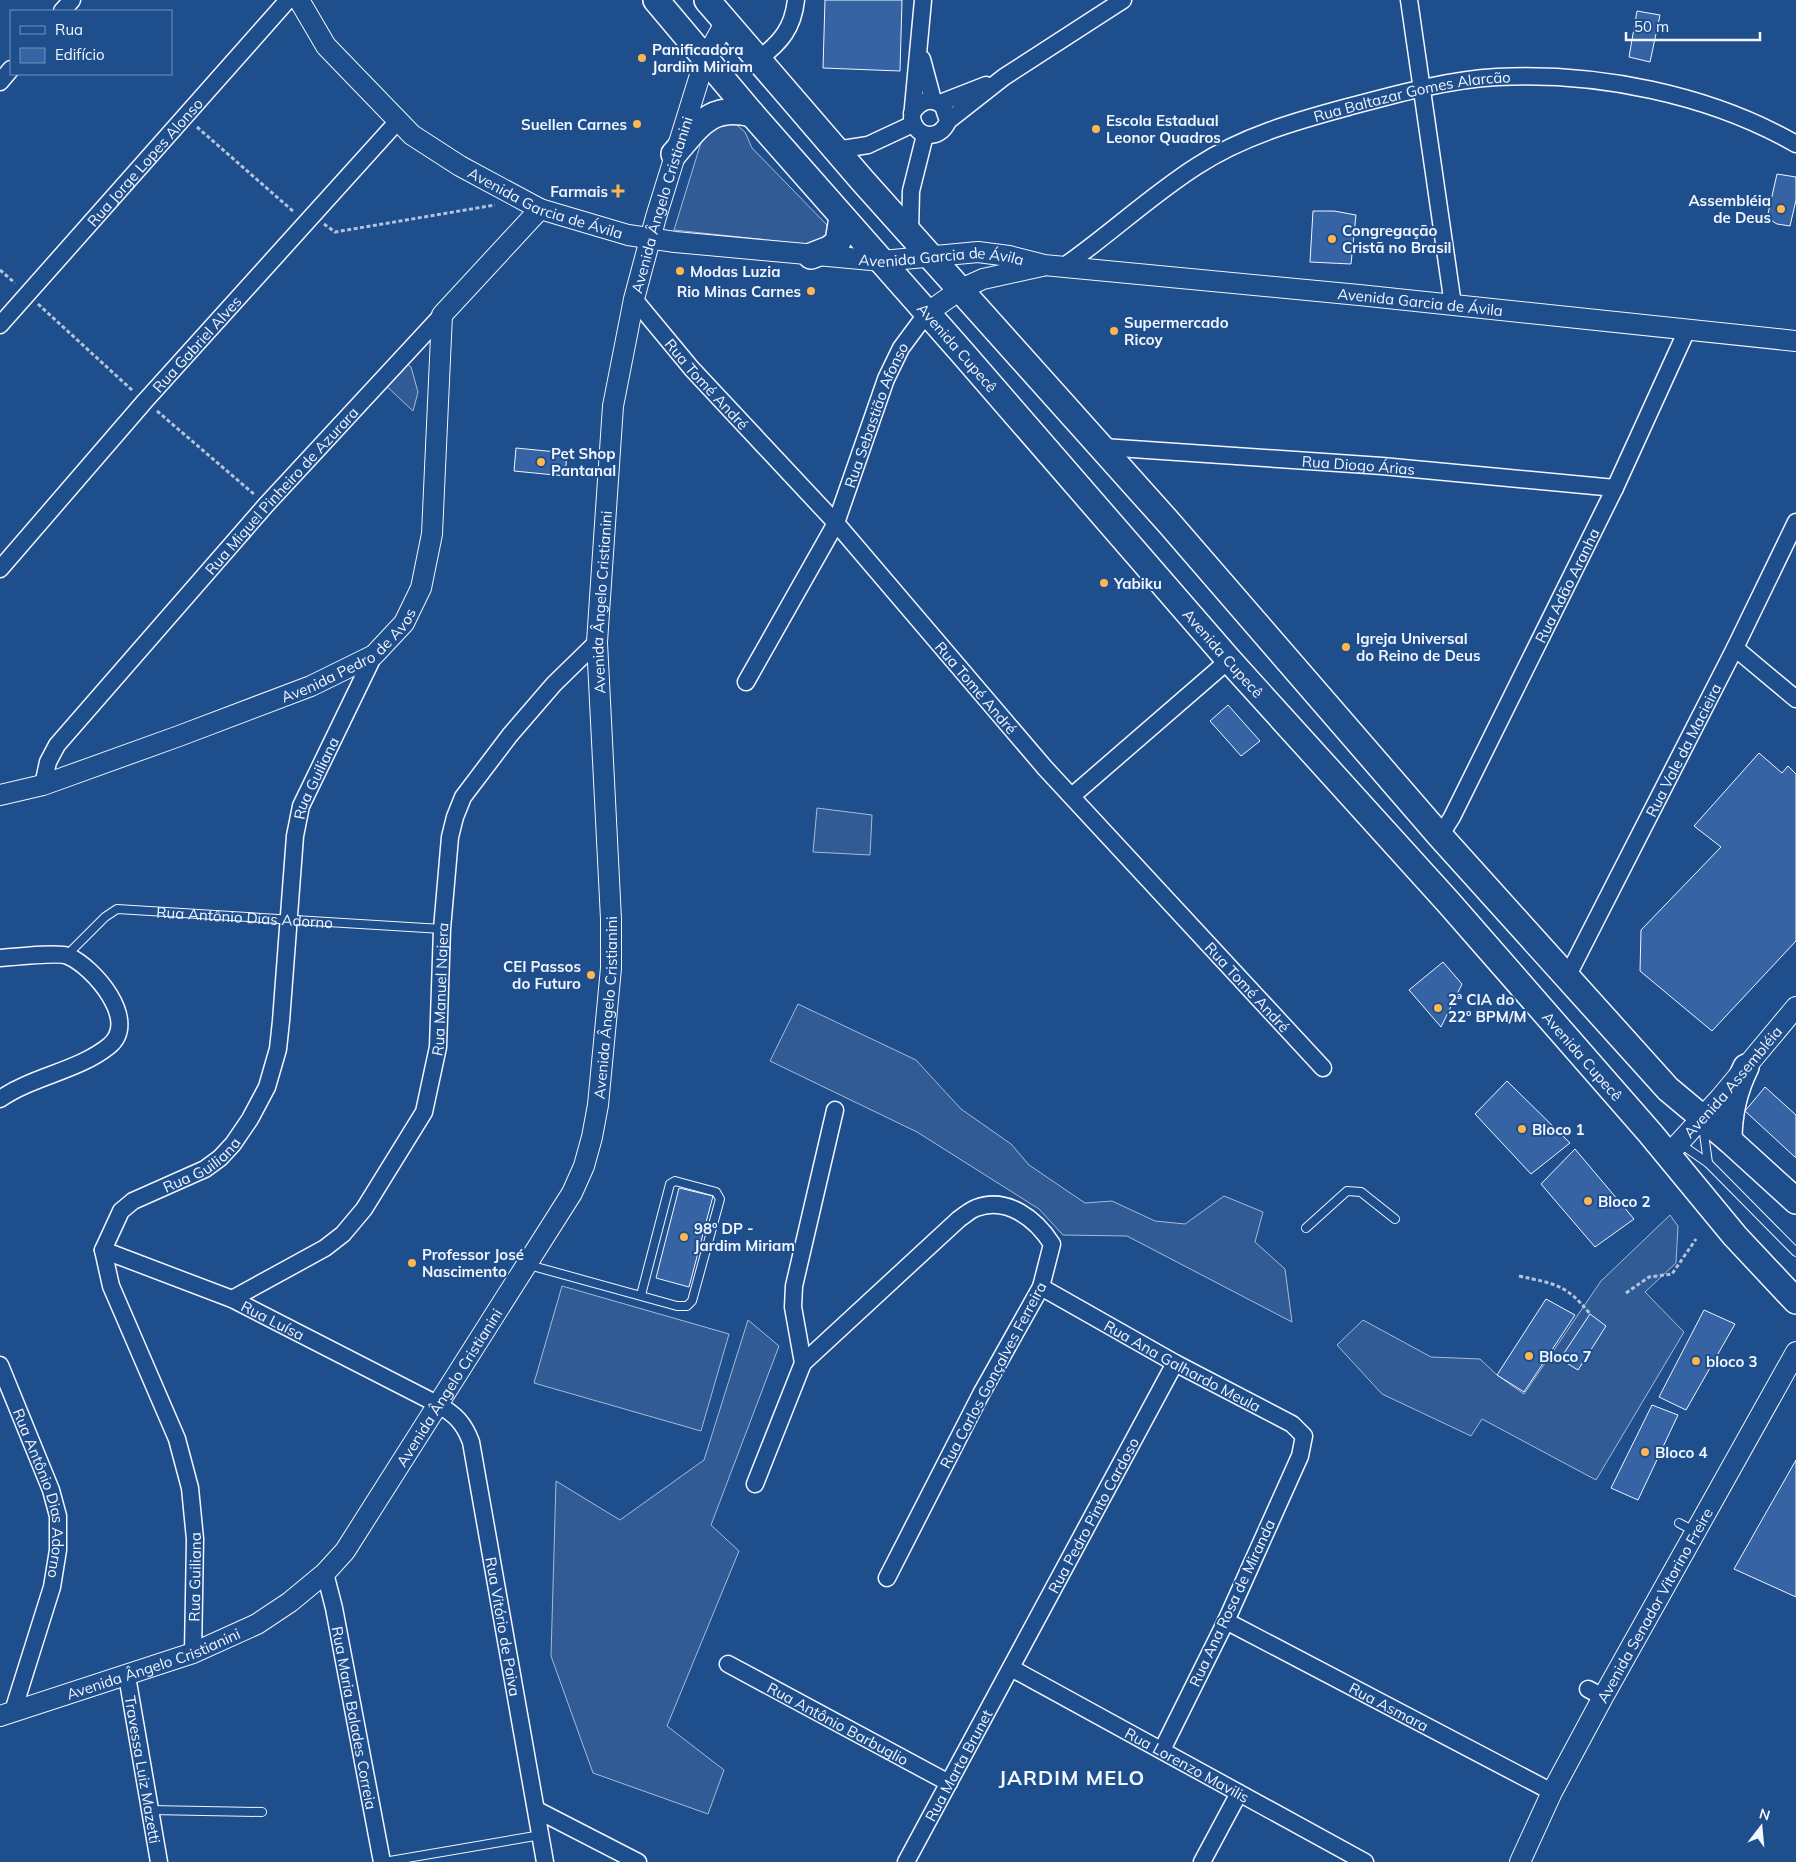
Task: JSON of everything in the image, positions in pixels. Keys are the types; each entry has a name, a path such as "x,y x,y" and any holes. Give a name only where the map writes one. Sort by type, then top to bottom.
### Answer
{"main road":[{"name":"Avenida Cupecê","path":"656,0 704,59 1229,660 1665,1140 1735,1236 1796,1301"},
{"path":"707,0 836,150 1103,448 1440,836 1668,1089 1729,1140 1796,1201"},
{"path":"674,154 700,123 712,115 725,111 752,114"},
{"path":"811,256 829,249 838,242 842,217"},
{"path":"1729,1140 1730,1110 1746,1067"}],"street":[{"path":"63,10 72,0"},
{"name":"Rua Jorge Lopes Alonso","path":"0,325 288,0"},
{"name":"Avenida Garcia de Ávila","path":"299,0 326,46 397,122 412,135 460,166 540,209 586,224 651,239 811,256 882,261 978,252 1009,256 1054,266 1796,341"},
{"path":"759,59 777,45 785,35 793,19 796,0"},
{"path":"920,48 937,102 946,109 948,121 946,127 936,134 925,135 915,129 913,118 924,0"},
{"path":"948,121 1004,77 1123,0"},
{"path":"1410,0 1453,305"},
{"name":"Avenida Ângelo Cristianini","path":"7,1714 193,1653 257,1624 290,1602 325,1573 345,1551 572,1193 584,1166 598,1104 611,968 611,919 597,642 613,406 634,300 674,154 704,59 725,23"},
{"path":"0,82 10,70"},
{"path":"836,150 868,145 913,118 917,105 924,101 937,102 1004,77"},
{"name":"Rua Baltazar Gomes Alarcão","path":"1054,266 1197,166 1238,144 1284,124 1423,88 1495,77 1556,77 1618,84 1692,100 1736,113 1796,144"},
{"name":"Rua Gabriel Alves","path":"0,569 145,401 397,122"},
{"path":"910,232 911,191 925,135"},
{"name":"Rua Miguel Pinheiro de Azurara","path":"44,785 48,762 57,745 266,505 540,209"},
{"name":"Avenida Garcia de Ávila","path":"927,313 961,289 983,279 1054,266"},
{"name":"Rua Tomé André","path":"634,300 692,369 836,524 990,704 1072,796 1324,1068"},
{"name":"Rua Sebastião Afonso","path":"746,682 836,524 886,380 901,348 927,313"},
{"name":"Avenida Pedro de Avos","path":"0,795 44,785 311,686 374,655 404,623 413,608 428,560 432,534 442,315"},
{"name":"Rua Adão Aranha","path":"1440,836 1452,816 1615,488 1687,330"},
{"name":"Rua Diogo Árias","path":"1103,448 1382,466 1615,488"},
{"name":"Rua Vale da Macieira","path":"1567,977 1735,648 1796,522"},
{"name":"Rua Manuel Najera","path":"232,1298 325,1248 343,1234 364,1210 424,1112 438,1047 442,929 450,837 455,817 464,797 505,742 554,684 597,642"},
{"path":"1735,648 1796,699"},
{"name":"Rua Guiliana","path":"193,1653 196,1539 190,1488 176,1439 112,1286 103,1250 121,1211 133,1201 204,1169 220,1158 250,1119 267,1086 278,1049 295,836 301,806 374,655"},
{"path":"1072,796 1229,660"},
{"path":"0,958 67,955 88,969 106,989 119,1016 121,1026 110,1045 93,1056 0,1099"},
{"name":"Avenida Assembléia","path":"1665,1140 1702,1118 1796,1007"},
{"path":"755,1484 803,1363 793,1307 794,1286 835,1110"},
{"name":"Rua Carlos Gonçalves Ferreira","path":"803,1363 959,1219 975,1208 991,1206 1008,1207 1026,1215 1041,1227 1052,1244 1041,1288 980,1394 887,1578"},
{"name":"Rua Luísa","path":"103,1250 232,1298 437,1404"},
{"name":"Rua Ana Galhardo Meula","path":"1041,1288 1175,1363 1292,1424 1304,1436 1300,1456"},
{"name":"Avenida Senador Vitorino Freire","path":"1520,1862 1596,1693 1687,1528 1796,1352"},
{"name":"Rua Pedro Pinto Cardoso","path":"1010,1668 1175,1363"},
{"name":"Rua Antônio Dias Adorno","path":"0,1365 51,1490 58,1516 58,1550 52,1587 7,1714"},
{"name":"Rua Vitório de Paiva","path":"437,1404 454,1413 465,1426 471,1442 545,1862"},
{"name":"Rua Ana Rosa de Miranda","path":"1162,1750 1226,1621 1300,1456"},
{"name":"Rua Maria Balades Correia","path":"325,1573 334,1608 383,1862"},
{"name":"Rua Asmara","path":"1226,1621 1552,1792"},
{"name":"Rua Antônio Barbuglio","path":"728,1664 949,1783"},
{"name":"Rua Lorenzo Mavilis","path":"1010,1668 1365,1862"},
{"name":"Rua Marta Brunet","path":"906,1862 1010,1668"},
{"name":"Travessa Luiz Mazetti","path":"127,1676 159,1862"},
{"path":"1202,1862 1239,1793"},
{"path":"537,1810 638,1862"}],"lane":[{"name":"Rua Antônio Dias Adorno","path":"67,955 105,917 117,909 442,929"},
{"path":"1702,1118 1708,1163"},
{"path":"1665,1140 1708,1163 1796,1252"},
{"path":"527,1264 684,1307 691,1304 720,1199 716,1192 675,1181 670,1184 641,1295"},
{"path":"1306,1228 1347,1191 1361,1192 1395,1219"},
{"path":"150,1810 262,1812"},
{"path":"383,1862 541,1834"}],"path":[{"path":"185,117 296,214 319,220 335,232 482,208 520,199"},
{"path":"1626,1293 1649,1277 1672,1274 1696,1239"},
{"path":"1519,1276 1557,1285 1568,1290 1590,1314"}],"shaded area":[{"path":"732,121 745,132 752,148 827,225 828,236 814,245 674,230 703,136 707,131"},
{"path":"402,360 411,367 418,392 413,411 381,381"},
{"path":"817,808 872,815 870,855 813,852"},
{"path":"798,1004 916,1060 961,1109 1011,1144 1029,1165 1085,1203 1112,1201 1155,1221 1185,1224 1224,1196 1263,1212 1255,1242 1285,1269 1292,1322 1127,1236 1063,1235 1039,1209 917,1132 770,1061"},
{"path":"1670,1215 1678,1226 1676,1263 1645,1292 1684,1332 1596,1480 1482,1419 1471,1436 1382,1394 1337,1345 1363,1320 1431,1357 1480,1359 1497,1375 1524,1394 1601,1281"},
{"path":"562,1286 729,1334 701,1431 534,1383"},
{"path":"748,1320 779,1346 711,1525 739,1551 667,1726 724,1770 708,1814 593,1773 551,1656 556,1481 620,1520 704,1460"}],"building":[{"path":"825,0 902,0 900,71 823,68"},
{"path":"1637,11 1660,15 1650,62 1629,57"},
{"name":"Assembléia de Deus","path":"1777,174 1796,177 1796,200 1790,226 1777,224 1767,218"},
{"name":"Congregação Cristã no Brasil","path":"1313,211 1334,211 1356,215 1351,264 1310,262"},
{"name":"Pet Shop Pantanal","path":"516,448 567,453 565,476 514,471"},
{"path":"1228,705 1260,741 1241,756 1210,721"},
{"path":"1759,753 1782,773 1788,766 1796,774 1796,941 1712,1031 1640,971 1641,930 1721,847 1694,826"},
{"name":"2ª CIA do 22º BPM/M","path":"1443,962 1462,984 1441,1027 1409,990"},
{"name":"Bloco 1","path":"1507,1081 1570,1143 1531,1174 1475,1114"},
{"path":"1765,1087 1796,1115 1796,1158 1745,1111"},
{"name":"Bloco 2","path":"1575,1149 1634,1219 1595,1247 1541,1184"},
{"name":"98º DP - Jardim Miriam","path":"679,1188 713,1196 689,1287 656,1278"},
{"name":"Bloco 7","path":"1546,1299 1575,1315 1524,1392 1497,1375"},
{"name":"bloco 3","path":"1704,1310 1735,1324 1686,1410 1659,1397"},
{"path":"1590,1314 1606,1326 1578,1370 1560,1359"},
{"name":"Bloco 4","path":"1652,1405 1678,1415 1638,1500 1611,1488"},
{"path":"1796,1460 1796,1597 1734,1569"}],"place":[{"name":"Panificadora Jardim Miriam","path":"642,58"},
{"name":"Suellen Carnes","path":"637,124"},
{"name":"Escola Estadual Leonor Quadros","path":"1096,129"},
{"name":"Farmais","path":"618,191"},
{"name":"Assembléia de Deus","path":"1781,209"},
{"name":"Congregação Cristã no Brasil","path":"1332,239"},
{"name":"Modas Luzia","path":"680,271"},
{"name":"Rio Minas Carnes","path":"811,291"},
{"name":"Supermercado Ricoy","path":"1114,331"},
{"name":"Pet Shop Pantanal","path":"541,462"},
{"name":"Yabiku","path":"1104,583"},
{"name":"Igreja Universal do Reino de Deus","path":"1346,647"},
{"name":"CEI Passos do Futuro","path":"591,975"},
{"name":"2ª CIA do 22º BPM/M","path":"1438,1008"},
{"name":"Bloco 1","path":"1522,1129"},
{"name":"Bloco 2","path":"1588,1201"},
{"name":"98º DP - Jardim Miriam","path":"684,1237"},
{"name":"Professor José Nascimento","path":"412,1263"},
{"name":"Bloco 7","path":"1529,1356"},
{"name":"bloco 3","path":"1696,1361"},
{"name":"Bloco 4","path":"1645,1452"}],"district":[{"name":"JARDIM MELO","path":"1072,1777"}]}
